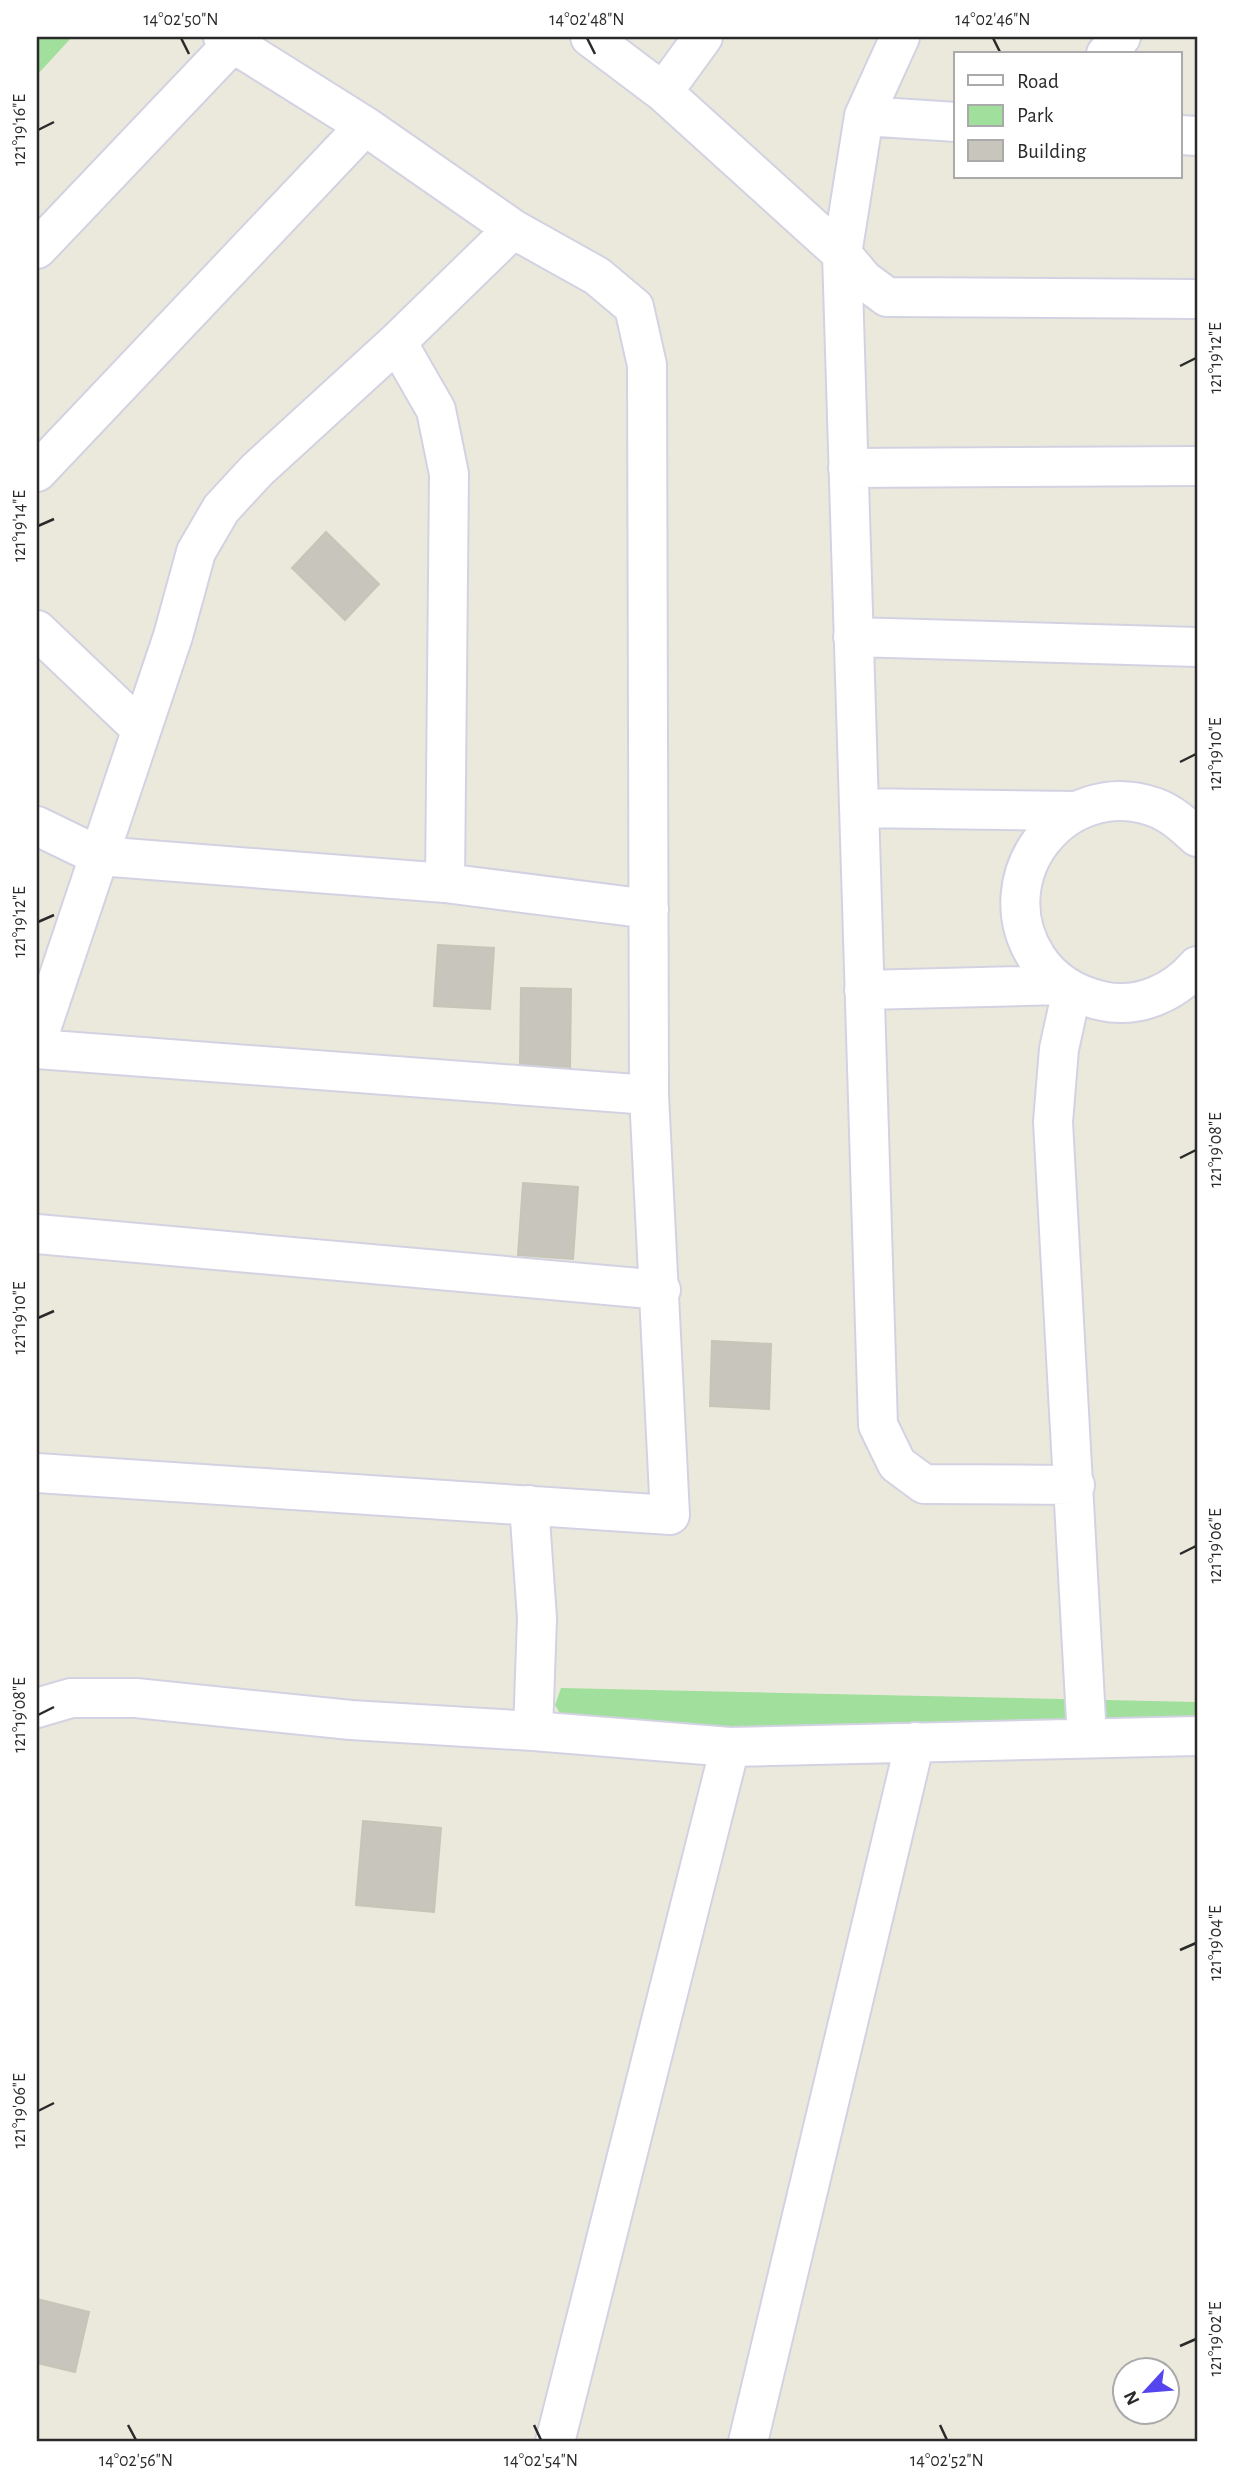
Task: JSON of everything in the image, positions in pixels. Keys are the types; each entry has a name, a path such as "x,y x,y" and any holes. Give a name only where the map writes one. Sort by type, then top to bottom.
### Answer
{"street":[{"path":"590,37 663,92 842,254 864,279 887,297 1197,299"},
{"path":"663,92 703,37"},
{"path":"900,37 864,116 842,254 878,1425 897,1464 924,1483 1075,1485"},
{"path":"1108,52 1121,37"},
{"path":"37,249 228,40 365,126 513,229 597,276 634,307 647,365 649,1095 661,1290 670,1515 37,1473"},
{"path":"864,116 954,122"},
{"path":"37,472 365,126"},
{"path":"37,1041 173,636 196,552 221,509 257,470 397,342 513,229"},
{"path":"397,342 436,410 449,474 445,883"},
{"path":"848,468 1197,466"},
{"path":"37,631 141,729"},
{"path":"853,637 1197,647"},
{"path":"1191,825 1154,807 1128,802 1102,803 1077,811 1055,825 1037,845 1025,868 1019,894 1021,920 1029,945 1044,968 1068,988 1086,998 1112,1003 1139,1002 1180,994 1185,980 1197,966"},
{"path":"859,808 1077,811"},
{"path":"37,826 100,856 445,883 649,909"},
{"path":"864,990 1068,988"},
{"path":"1068,988 1059,1049 1053,1122 1087,1738"},
{"path":"37,1049 649,1095"},
{"path":"37,1234 661,1290"},
{"path":"529,1505 537,1618 533,1731"},
{"path":"37,1708 71,1698 136,1698 351,1720 730,1747 1197,1736"},
{"path":"748,2442 915,1742"},
{"path":"555,2442 730,1747"}],"green space":[{"path":"37,37 72,37 37,75"},
{"path":"561,1688 1197,1702 1197,1736 915,1742 566,1724 555,1705"}],"building":[{"path":"326,532 379,584 345,620 292,568"},
{"path":"438,945 494,948 490,1009 434,1006"},
{"path":"521,988 571,989 570,1067 520,1065"},
{"path":"523,1183 578,1187 573,1259 518,1255"},
{"path":"712,1341 771,1344 769,1409 710,1406"},
{"path":"363,1821 441,1828 434,1912 356,1905"},
{"path":"37,2299 89,2312 75,2372 37,2363"}]}
